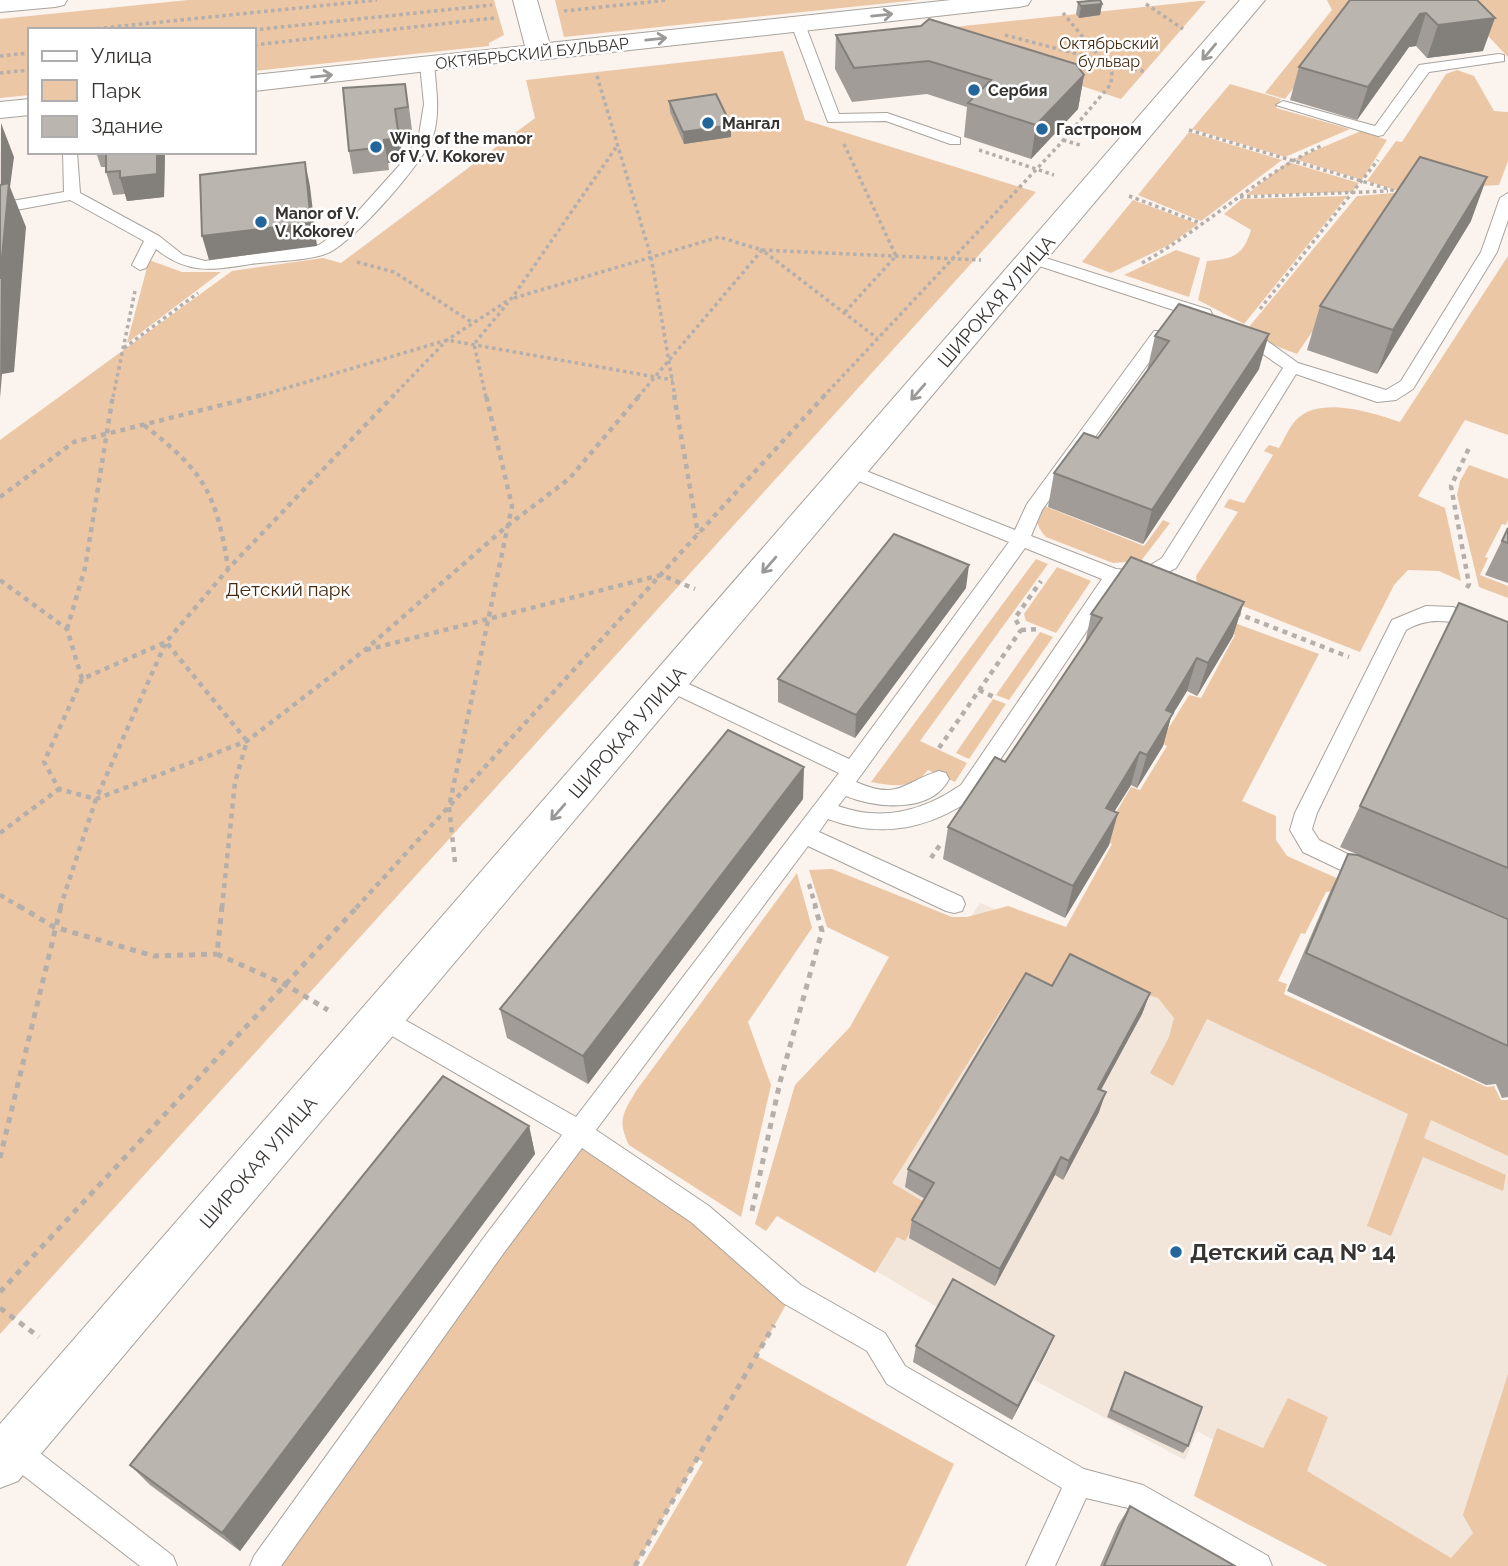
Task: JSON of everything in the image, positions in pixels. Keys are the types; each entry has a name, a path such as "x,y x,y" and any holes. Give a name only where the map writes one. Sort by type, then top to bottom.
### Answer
{"street":[{"path":"0,5 55,0"},
{"name":"ОКТЯБРЬСКИЙ БУЛЬВАР","path":"256,83 1019,0"},
{"name":"ШИРОКАЯ УЛИЦА","path":"6,1456 1253,0"},
{"path":"514,2 540,52"},
{"path":"0,110 28,107"}],"lane":[{"path":"797,24 833,119 887,117 955,141"},
{"path":"1486,44 1508,72"},
{"path":"1283,105 1378,132 1424,68 1499,58"},
{"path":"0,208 72,195 153,239 177,258 205,266 324,249 350,230 411,161 426,135 431,104 427,64"},
{"path":"70,154 72,195"},
{"path":"1033,259 1187,307 1231,327 1292,367 1377,396 1400,392 1489,252 1508,198"},
{"path":"140,265 153,239"},
{"path":"264,1566 579,1132 824,809 1021,539 1032,509 1160,335"},
{"path":"850,471 1114,576 1144,578 1169,563 1292,367"},
{"path":"824,809 846,818 903,822 945,809 968,791 1114,576"},
{"path":"1382,880 1311,846 1301,830 1306,813 1399,625 1413,615 1432,610 1454,614 1508,635"},
{"path":"669,683 847,778 862,795 884,799 906,798 922,792 939,779"},
{"path":"800,841 954,904"},
{"path":"381,1018 579,1132 700,1214 792,1294 876,1342 896,1375 1079,1482 1133,1495 1258,1566"},
{"path":"6,1456 163,1566"},
{"path":"1040,1566 1079,1482"}],"path":[{"path":"103,28 377,0"},
{"path":"564,11 667,0"},
{"path":"256,30 514,2"},
{"path":"1146,4 1189,33"},
{"path":"0,1292 286,985 950,258 1063,140 1111,84 1114,78 1106,64 1063,13"},
{"path":"256,45 505,17"},
{"path":"994,31 1106,64 1154,73"},
{"path":"0,56 28,53"},
{"path":"0,73 28,70"},
{"path":"596,74 651,257 698,534"},
{"path":"833,119 896,256"},
{"path":"1103,282 1175,247 1288,160 1363,128"},
{"path":"1184,129 1407,193"},
{"path":"1231,327 1363,182 1391,141 1378,132"},
{"path":"1063,140 1088,148"},
{"path":"955,141 1061,177"},
{"path":"474,344 512,298 617,146"},
{"path":"1239,197 1395,191"},
{"path":"1128,195 1204,224"},
{"path":"0,1158 54,927 96,799 166,642 229,568 447,340 512,298 719,237 762,250 989,260"},
{"path":"324,249 332,255 394,272 473,323"},
{"path":"762,250 877,338"},
{"path":"0,580 66,629 82,678 44,762 59,789 96,799 247,741 365,650 507,526 569,479 762,250"},
{"path":"845,312 896,256"},
{"path":"123,349 241,261"},
{"path":"66,629 85,568 105,434 140,265"},
{"path":"0,497 74,442 243,401 447,340 673,380"},
{"path":"456,864 449,807 512,506 474,344"},
{"path":"144,425 184,456 209,486 220,518 229,568"},
{"path":"1454,614 1469,584 1451,486 1469,446"},
{"path":"984,768 938,748 1021,630 1015,618 1060,554"},
{"path":"365,650 661,575 697,590"},
{"path":"1229,611 1378,668"},
{"path":"82,678 166,642"},
{"path":"166,642 247,741"},
{"path":"217,954 235,782 247,741"},
{"path":"0,833 59,789"},
{"path":"742,1251 780,1082 822,931 800,841"},
{"path":"0,895 54,927 154,956 217,954 286,985 328,1010"},
{"path":"635,1566 792,1294"},
{"path":"0,1308 39,1337"}],"shaded area":[{"name":"Детский сад № 14","path":"980,903 1123,961 1508,1130 1508,1566 1444,1566 1197,1431 1185,1460 1034,1380 1049,1349 951,1294 940,1309 774,1210"}],"green space":[{"path":"188,0 494,0 504,35 489,43 489,46 256,71 256,28 28,28 28,95 0,98 0,19"},
{"path":"555,0 918,0 564,37"},
{"path":"1327,0 1432,0 1350,14 1285,99 1265,93 1332,10"},
{"path":"1454,0 1508,0 1508,57"},
{"name":"Октябрьский бульвар","path":"1206,1 1121,99 916,31"},
{"name":"Детский парк","path":"783,51 805,120 1036,192 0,1334 0,440 232,271 323,258 341,263 535,118 526,80"},
{"path":"1457,70 1474,76 1494,111 1508,112 1508,161 1499,185 1395,190 1367,181 1396,141 1402,142 1446,74"},
{"path":"1230,84 1281,99 1276,108 1350,129 1285,157 1192,129"},
{"path":"1361,131 1387,140 1362,180 1295,159"},
{"path":"1189,132 1282,160 1201,221 1138,195"},
{"path":"1288,162 1359,183 1352,192 1246,195"},
{"path":"1394,193 1476,218 1404,198 1297,354 1268,343 1249,327 1357,196"},
{"path":"1347,196 1244,324 1198,300 1207,261 1236,254 1248,239 1251,230 1224,214 1242,199"},
{"path":"1133,200 1198,224 1169,245 1111,273 1082,262"},
{"path":"1176,250 1200,258 1189,297 1124,275"},
{"path":"1508,256 1508,435 1465,420 1418,496 1445,508 1461,581 1439,571 1408,570 1394,585 1360,652 1197,588 1196,576 1238,512 1224,507 1229,499 1244,503 1273,455 1264,451 1269,445 1279,448 1296,420 1319,408 1347,408 1400,422"},
{"path":"149,260 182,272 221,272 127,343"},
{"path":"1469,465 1508,479 1508,520 1506,525 1502,524 1485,557 1488,558 1480,575 1508,586 1508,598 1479,587 1457,495 1460,481"},
{"path":"1042,505 1144,546 1163,520 1170,523 1141,561 1113,563 1046,537 1038,522"},
{"path":"1036,559 1048,564 920,741 967,763 955,782 928,770 909,784 871,782"},
{"path":"1057,567 1091,581 1056,633 1026,621 1024,614"},
{"path":"1137,587 1319,654 1242,801 1276,816 1276,840 1287,856 1478,941 1333,891 1326,892 1305,934 1301,933 1278,981 1287,984 1284,994 1487,1087 1494,1086 1501,1100 1508,1100 1508,1156 1431,1120 1424,1138 1506,1175 1503,1191 1423,1157 1391,1236 1367,1226 1408,1114 1207,1019 1173,1086 1150,1073 1169,1037 1174,1018 1158,998 1062,969 1043,999 1016,987 892,1183 926,1203 905,1241 897,1237 875,1273 777,1216 766,1231 755,1224 795,1085 850,1027 889,957 827,927 809,870 832,869 952,917 967,917 1008,906 1066,927 1112,844 1100,840 1131,787 1140,790 1167,746 1160,742 1189,695 1201,698 1235,635"},
{"path":"1040,632 1053,637 1009,700 996,695"},
{"path":"993,699 1006,704 969,759 956,753"},
{"path":"797,873 812,928 748,1022 771,1085 741,1217 629,1145 623,1130 623,1117 636,1091"},
{"path":"579,1132 792,1294 757,1356 954,1464 906,1566 642,1566 703,1462 698,1459 635,1566 264,1566"},
{"path":"1508,1374 1508,1566 1328,1566 1194,1496 1217,1428 1263,1448 1288,1398 1328,1417 1307,1471 1451,1558 1473,1533 1463,1515"}],"building":[{"path":"1100,0 1102,4 1081,6 1078,2"},
{"path":"1350,0 1477,0 1495,18 1438,25 1426,13 1420,14 1368,87 1299,67"},
{"path":"929,19 1076,64 1084,75 1036,125 968,103 991,80 929,61 854,68 836,35 921,26"},
{"path":"405,84 408,107 395,109 399,138 384,140 384,147 349,151 343,88"},
{"path":"716,94 731,125 683,132 669,101"},
{"path":"106,154 157,154 157,174 120,178 120,171 106,172"},
{"path":"1420,157 1487,177 1393,330 1320,306"},
{"path":"305,162 311,223 202,236 200,175"},
{"path":"9,183 0,279 0,185"},
{"path":"1179,304 1269,334 1152,510 1054,473 1084,433 1098,438 1169,341 1155,336"},
{"path":"1508,528 1508,543 1502,541"},
{"path":"894,534 969,565 856,715 778,679"},
{"path":"1131,557 1244,602 1208,663 1197,658 1166,710 1173,713 1147,755 1140,752 1106,808 1118,813 1073,886 948,827 995,757 1005,762 1102,618 1091,614"},
{"path":"1459,603 1508,622 1508,868 1360,806"},
{"path":"728,730 804,767 583,1056 500,1009"},
{"path":"1348,854 1358,855 1508,919 1508,1046 1306,953"},
{"path":"1070,954 1150,993 1098,1089 1106,1092 1069,1161 1061,1157 1000,1269 912,1220 934,1183 908,1169 1026,973 1052,986"},
{"path":"443,1076 529,1126 222,1533 130,1465"},
{"path":"953,1279 1054,1336 1018,1406 916,1346"},
{"path":"1125,1372 1202,1407 1188,1446 1111,1410"},
{"path":"1130,1506 1235,1566 1104,1566"}],"place":[{"name":"Сербия","path":"974,90"},
{"name":"Мангал","path":"708,123"},
{"name":"Гастроном","path":"1042,129"},
{"name":"Wing of the manor of V. V. Kokorev","path":"376,147"},
{"name":"Manor of V. V. Kokorev","path":"261,222"},
{"name":"Детский сад № 14","path":"1176,1252"}]}
